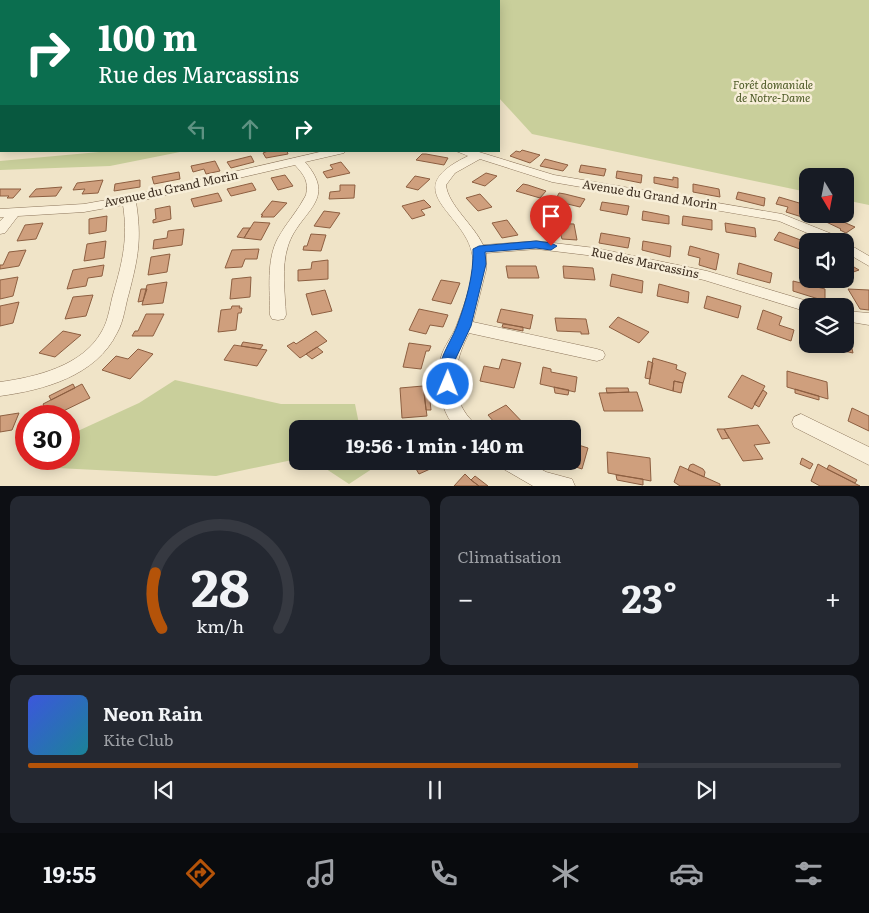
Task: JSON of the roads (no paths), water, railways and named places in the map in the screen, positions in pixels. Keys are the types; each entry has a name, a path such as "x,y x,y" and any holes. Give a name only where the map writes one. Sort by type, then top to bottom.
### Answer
{"street":[{"name":"Avenue du Grand Morin","path":"7,213 84,208 129,200 336,152"},
{"name":"Avenue du Grand Morin","path":"466,152 552,178 782,218 818,233"},
{"path":"461,420 455,413 448,384 448,360 464,326 480,264 479,249 460,217 440,195 440,184 447,175 460,165 479,155"},
{"path":"278,315 278,263 281,246 289,227 311,200 314,192 311,178 298,161"},
{"path":"0,389 24,386 52,377 76,365 94,352 107,337 130,261 133,240 129,200"},
{"path":"0,230 7,213"},
{"name":"Rue des Marcassins","path":"479,249 536,245 595,252 707,276 799,304"},
{"path":"854,252 869,262"},
{"path":"854,317 869,319"},
{"path":"464,326 597,355"},
{"path":"801,422 869,456"},
{"path":"524,470 542,480 565,486"}],"park label":[{"name":"Forêt domaniale de Notre-Dame","path":"773,91"}]}
